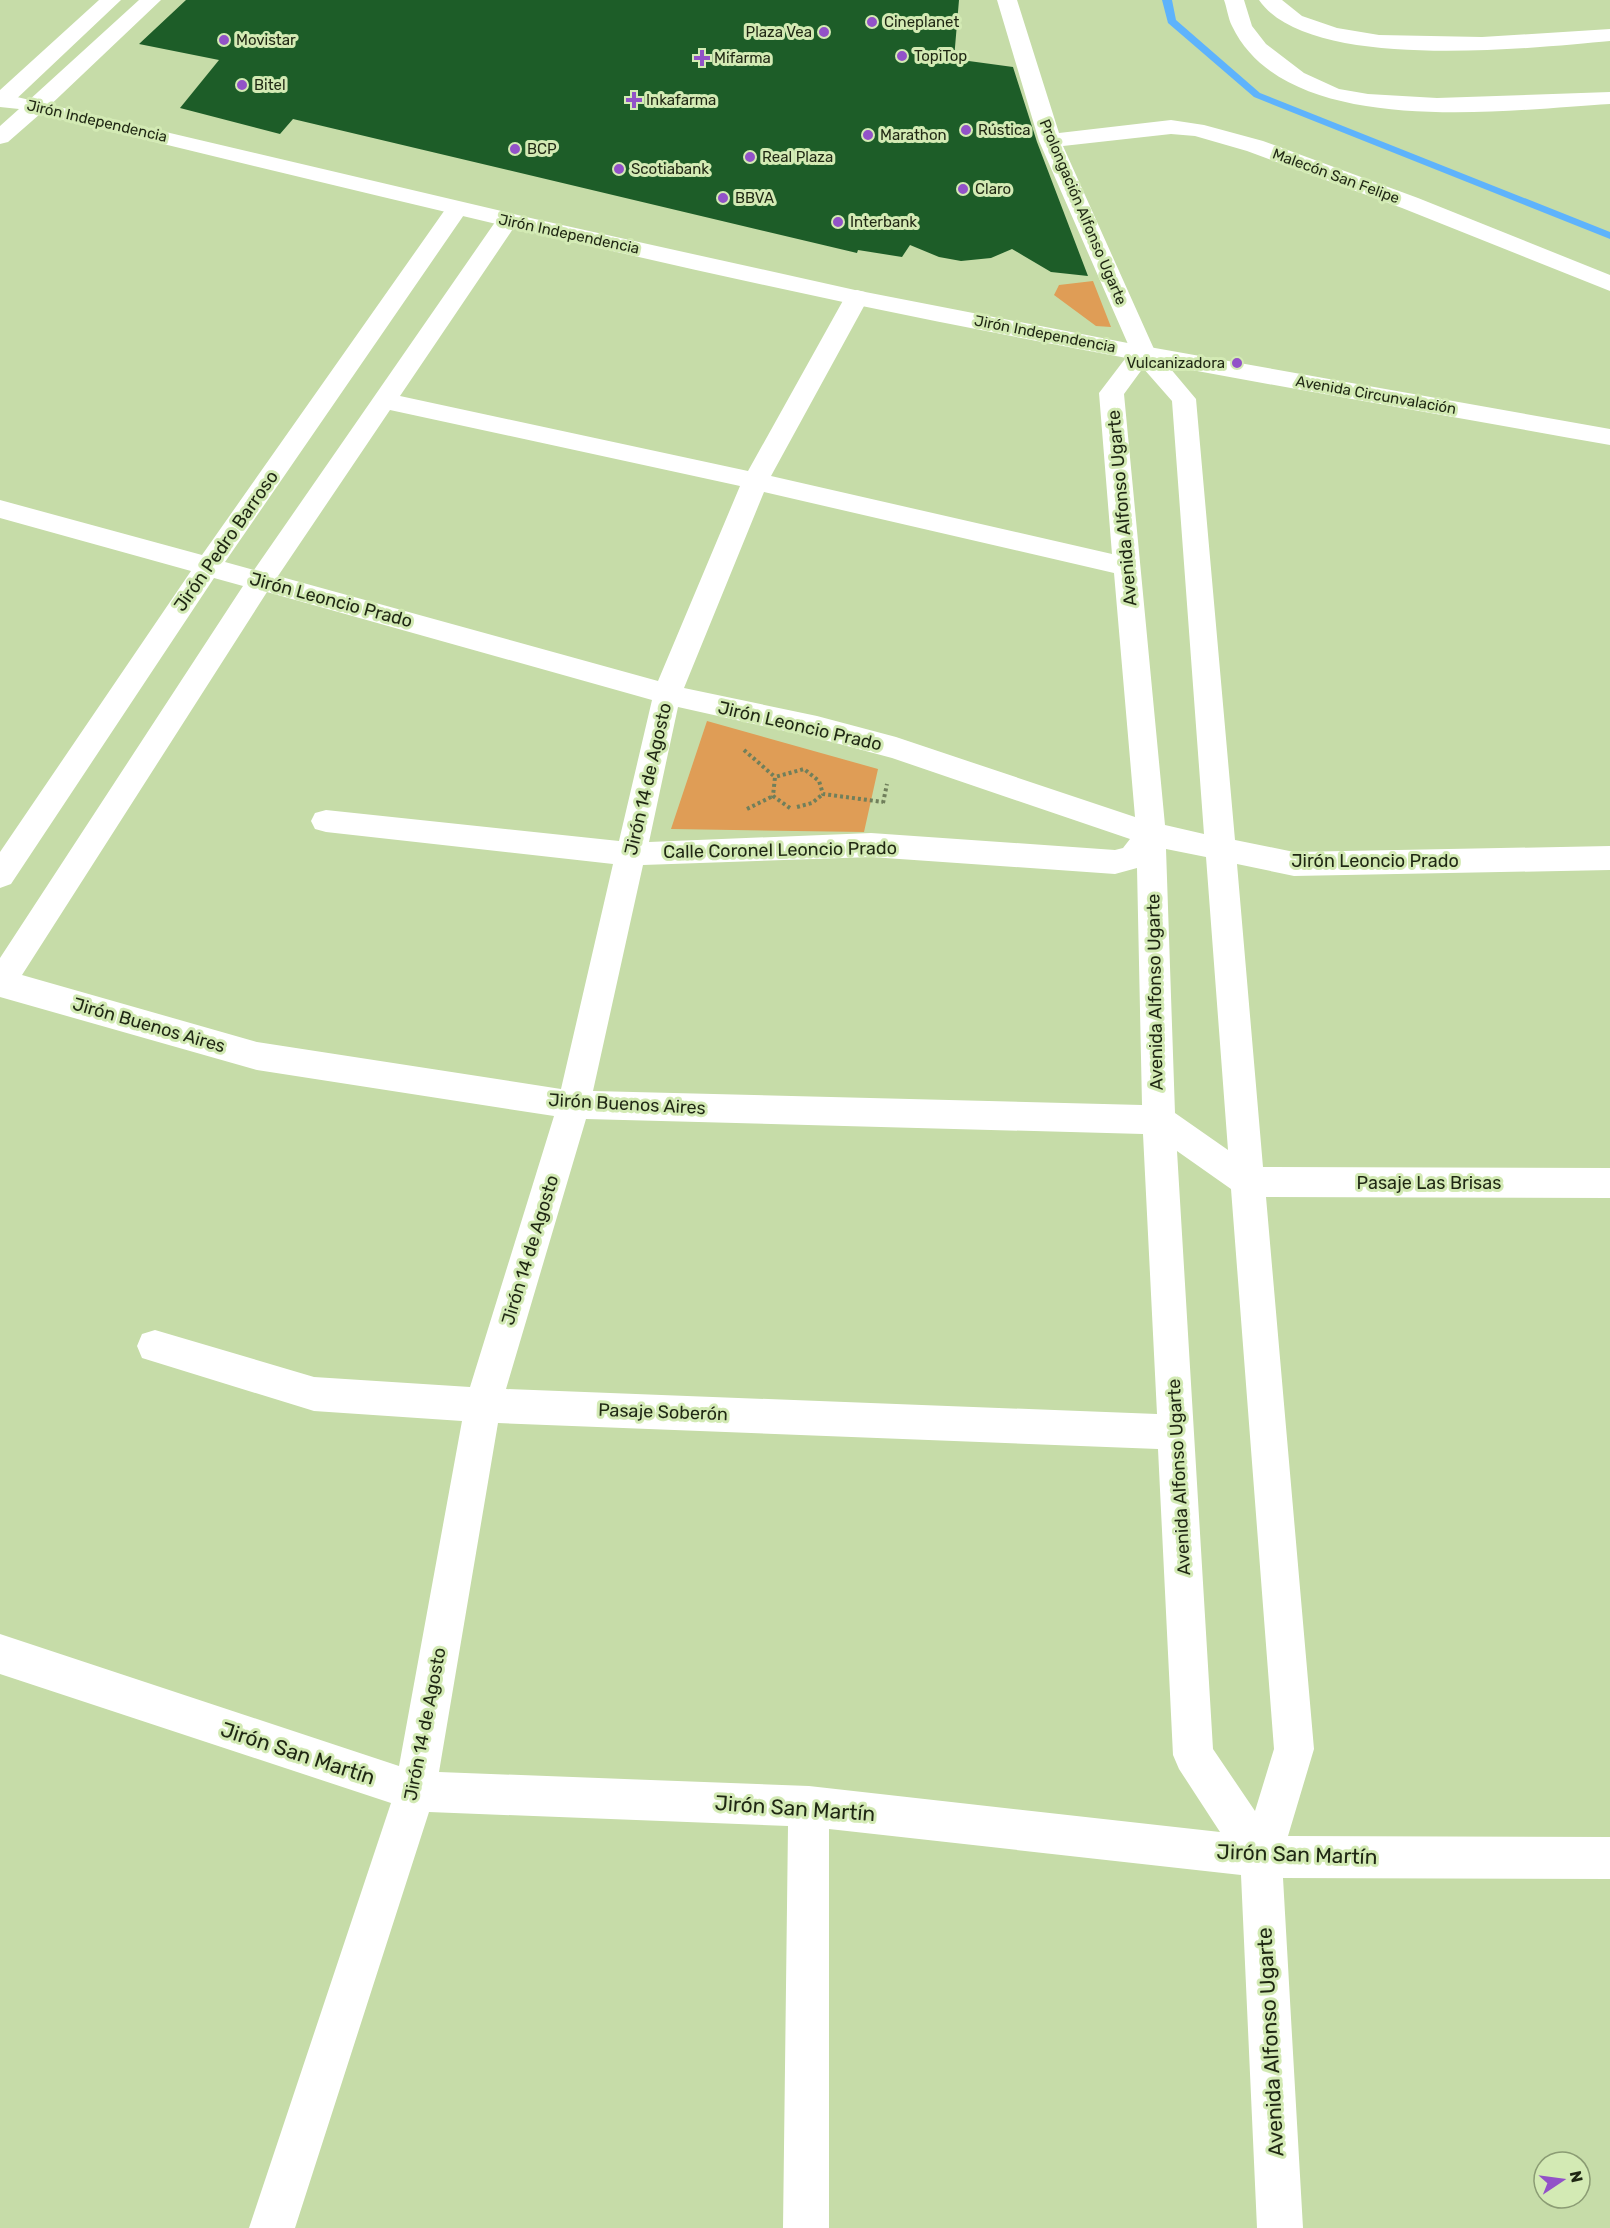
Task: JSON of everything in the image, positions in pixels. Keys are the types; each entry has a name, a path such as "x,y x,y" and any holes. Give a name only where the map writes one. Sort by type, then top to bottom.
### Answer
{"street":[{"path":"1,100 111,0"},
{"path":"0,137 151,0"},
{"name":"Prolongación Alfonso Ugarte","path":"1007,0 1050,141 1143,352"},
{"path":"1234,0 1243,27 1266,55 1293,76 1335,95 1401,102 1482,103 1610,98"},
{"path":"1269,0 1279,12 1304,26 1387,43 1514,43 1610,35"},
{"name":"Jirón Independencia","path":"1,100 457,209 857,297 1143,352"},
{"name":"Malecón San Felipe","path":"1050,141 1171,127 1196,130 1255,146 1399,199 1610,284"},
{"name":"Jirón Pedro Barroso","path":"0,876 207,568 457,209"},
{"path":"0,983 261,580 508,220"},
{"name":"Jirón 14 de Agosto","path":"272,2228 415,1791 483,1405 574,1105 667,694 755,481 857,297"},
{"name":"Avenida Circunvalación","path":"1143,352 1610,437"},
{"name":"Avenida Alfonso Ugarte","path":"1261,1857 1194,1755 1178,1432 1159,1120 1151,834 1111,393 1143,352 1184,399 1294,1749 1261,1857 1280,2228"},
{"path":"384,401 755,481 1127,567"},
{"name":"Jirón Leoncio Prado","path":"0,509 667,694 817,727 896,748 1151,834 1294,864 1610,858"},
{"name":"Calle Coronel Leoncio Prado","path":"327,821 631,854 871,845 1115,862 1132,857 1151,834"},
{"name":"Jirón Buenos Aires","path":"0,983 258,1056 574,1105 1159,1120"},
{"path":"1159,1120 1248,1182"},
{"name":"Pasaje Las Brisas","path":"1248,1182 1610,1184"},
{"name":"Pasaje Soberón","path":"155,1346 314,1394 483,1405 1178,1432"},
{"name":"Jirón San Martín","path":"0,1654 415,1791 809,1806 1261,1857 1610,1858"},
{"path":"806,2228 809,1806"}],"path":[{"path":"871,845 896,748"},
{"path":"823,794 819,781 804,769 775,777 773,796 791,809 812,803 823,794 883,802"}],"shaded area":[{"path":"1093,281 1111,327 1096,326 1054,295 1059,285"},
{"path":"707,721 878,769 864,832 671,829"}],"building":[{"name":"Real Plaza","path":"186,0 959,0 954,59 1013,67 1037,142 1088,276 1051,272 1012,249 991,258 961,261 939,257 910,245 902,257 858,250 857,253 293,119 280,134 180,108 219,60 139,44"}],"waterway":[{"path":"1167,0 1171,21 1257,95 1610,236"}],"place":[{"name":"Cineplanet","path":"872,22"},
{"name":"Plaza Vea","path":"824,32"},
{"name":"Movistar","path":"224,40"},
{"name":"TopiTop","path":"902,56"},
{"name":"Mifarma","path":"702,58"},
{"name":"Bitel","path":"242,85"},
{"name":"Inkafarma","path":"634,100"},
{"name":"Rústica","path":"966,130"},
{"name":"Marathon","path":"868,135"},
{"name":"BCP","path":"515,149"},
{"name":"Real Plaza","path":"750,157"},
{"name":"Scotiabank","path":"619,169"},
{"name":"Claro","path":"963,189"},
{"name":"BBVA","path":"723,198"},
{"name":"Interbank","path":"838,222"},
{"name":"Vulcanizadora","path":"1237,363"}]}
